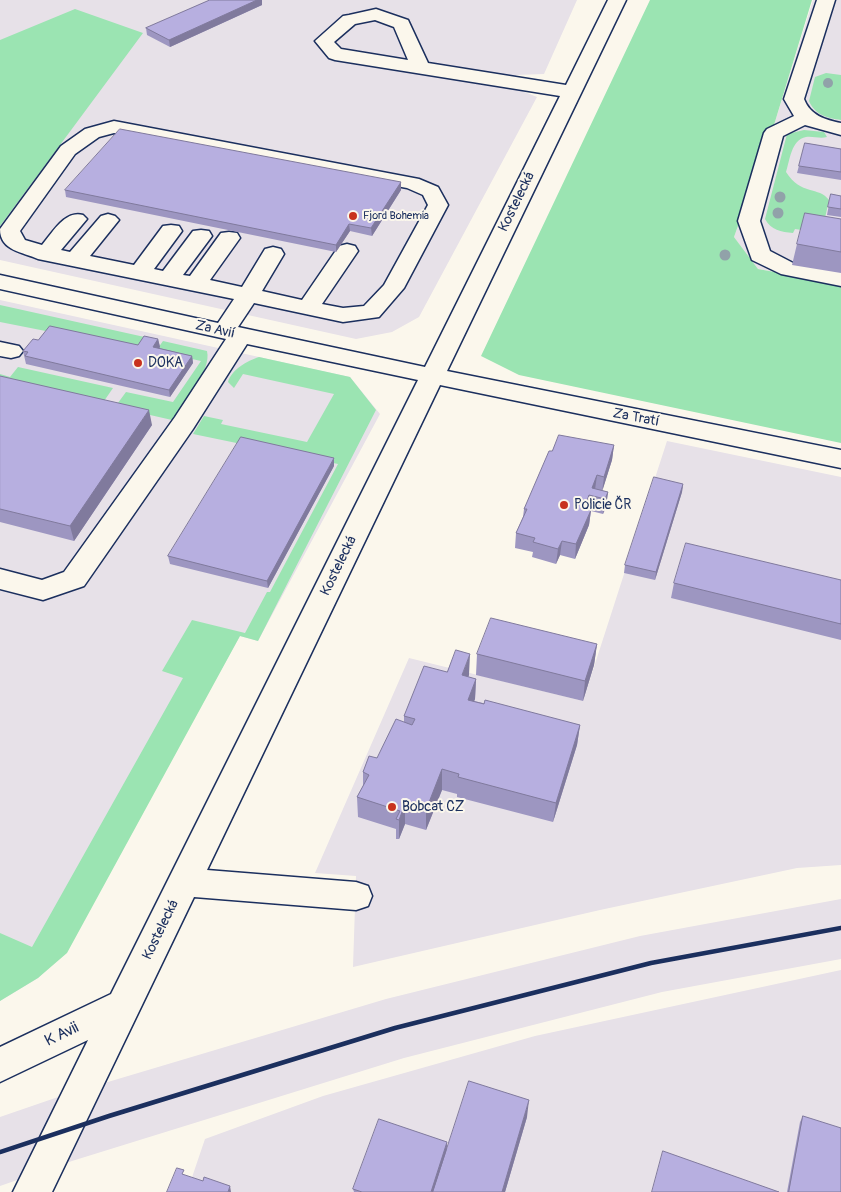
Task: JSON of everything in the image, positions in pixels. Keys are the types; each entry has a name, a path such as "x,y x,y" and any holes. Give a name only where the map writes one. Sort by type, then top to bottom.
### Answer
{"street":[{"name":"Kostelecká","path":"32,1192 617,0"},
{"path":"826,0 794,98 797,108 806,118 829,127 841,129"},
{"path":"421,68 402,24 376,14 349,20 324,41 335,54 421,68 571,92"},
{"path":"806,118 774,133 749,221 760,255 789,269 841,279"},
{"path":"114,128 412,183 431,191 438,205 393,288 371,312 343,315 46,254 17,244 9,231 68,150 92,133 114,128"},
{"path":"46,254 76,219"},
{"path":"75,260 108,220"},
{"path":"139,273 171,231"},
{"path":"168,280 201,236"},
{"path":"195,285 229,238"},
{"path":"308,308 347,250"},
{"path":"0,580 43,590 74,579 184,423 232,334 248,296 273,254"},
{"name":"Za Avií","path":"0,282 431,376"},
{"name":"Za Tratí","path":"431,376 841,459"},
{"path":"184,882 356,896"},
{"name":"K Avii","path":"0,1064 124,1005"}],"shaded area":[{"path":"0,0 577,0 544,74 516,75 512,87 537,97 419,317 392,332 356,339 0,260"},
{"path":"813,0 841,0 841,284 758,269 734,237 774,125"},
{"path":"0,300 350,377 380,414 258,641 240,636 62,956 38,978 0,1001"},
{"path":"667,441 841,477 841,865 797,868 600,910 353,967 356,876 315,873 409,658 583,701"},
{"path":"841,899 841,959 662,992 404,1058 72,1161 0,1186 0,1117 61,1096 386,999 640,936"},
{"path":"841,970 841,1192 187,1192 205,1139 323,1096 535,1036"}],"green space":[{"path":"650,0 812,0 774,125 734,237 758,269 841,284 841,443 519,375 481,356"},
{"path":"75,9 143,33 0,226 0,40"},
{"path":"826,73 841,75 841,120 818,113 809,101 815,77"},
{"path":"804,130 824,132 827,137 806,137 797,142 792,151 786,172 798,185 820,193 829,200 823,227 809,231 795,229 793,233 784,232 773,228 765,219 787,134"},
{"path":"0,305 149,338 137,349 0,322"},
{"path":"163,341 207,351 205,368 201,377 172,420 115,407 126,392 173,402 201,361 156,351"},
{"path":"259,357 350,377 376,410 258,641 240,636 67,953 38,978 0,1001 0,933 32,947 183,678 162,671 192,620 245,633 267,592 270,592 338,464 193,434 204,416 223,420 221,424 307,442 334,394 243,374 234,388 228,382 240,366"},
{"path":"18,367 113,388 102,404 0,381 0,374 10,377"}],"building":[{"path":"210,0 257,0 169,40 146,28"},
{"path":"120,129 401,182 371,228 349,224 336,245 65,190"},
{"path":"805,143 841,149 841,172 799,166"},
{"path":"831,194 841,196 841,209 828,207"},
{"path":"805,213 841,219 841,252 797,244"},
{"path":"50,326 138,345 144,336 158,339 153,347 192,356 169,390 25,356 28,352 23,351 33,339 38,340"},
{"path":"0,376 149,410 70,526 0,509"},
{"name":"Policie ČR","path":"559,435 614,445 604,477 597,475 592,488 608,492 605,499 589,495 584,509 591,510 576,544 562,541 558,549 533,542 535,538 516,533 527,509 524,509 549,451 552,451"},
{"path":"241,437 334,458 267,581 168,556"},
{"path":"654,477 683,484 656,572 625,565"},
{"path":"686,543 841,580 841,624 674,583"},
{"path":"491,618 597,644 585,681 477,654"},
{"path":"456,650 470,654 462,675 476,679 468,700 484,704 485,700 580,725 556,803 458,777 459,774 442,769 426,810 405,804 399,820 396,819 400,811 357,797 369,775 363,772 369,756 377,758 396,719 412,725 415,719 404,716 424,666 447,672"},
{"path":"469,1081 529,1100 502,1192 433,1192"},
{"path":"803,1116 841,1128 841,1192 789,1192"},
{"path":"379,1119 447,1142 431,1192 362,1192 353,1189"},
{"path":"663,1151 779,1192 652,1192"},
{"path":"177,1168 184,1170 182,1174 203,1181 204,1177 230,1186 228,1192 167,1192"}],"railway":[{"path":"0,1152 109,1116 395,1028 651,963 841,928"}],"place":[{"name":"Fjord Bohemia","path":"353,216"},
{"name":"DOKA","path":"138,363"},
{"name":"Policie ČR","path":"564,505"},
{"name":"Bobcat CZ","path":"392,807"}]}
